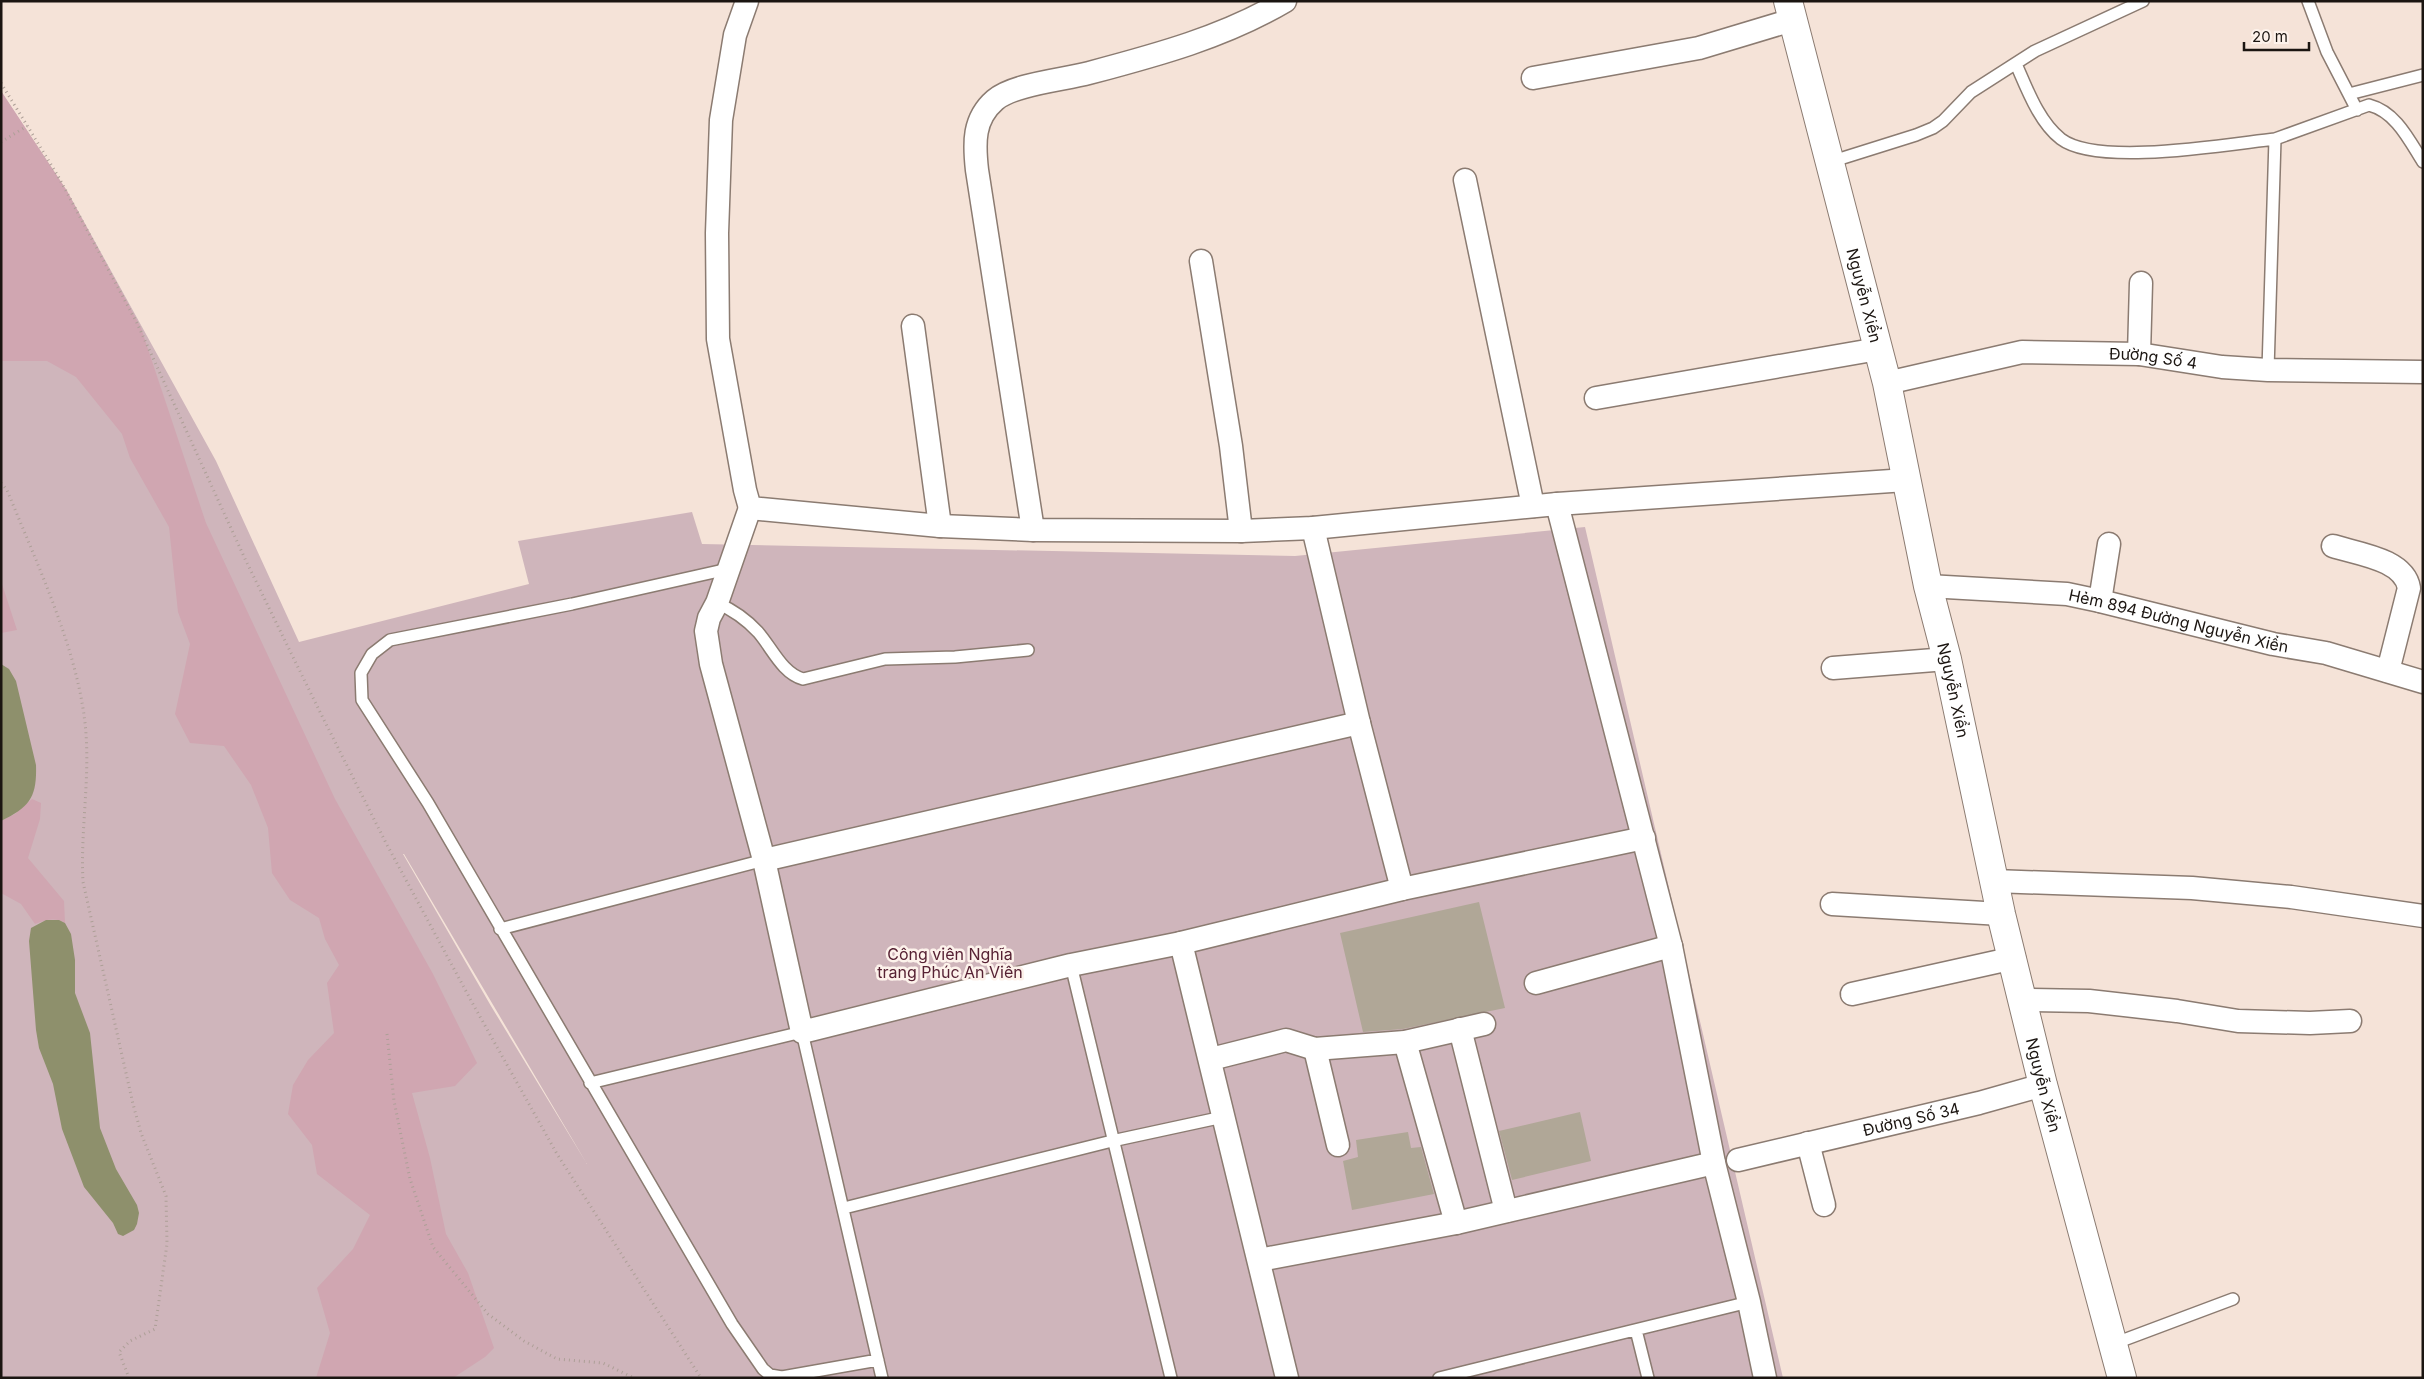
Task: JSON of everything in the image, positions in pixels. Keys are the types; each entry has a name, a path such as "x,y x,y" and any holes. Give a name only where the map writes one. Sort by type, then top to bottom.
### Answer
{"main road":[{"name":"Nguyễn Xiển","path":"1790,11 1887,383 1928,586 1946,659 2001,914 2014,958 2044,1085 2122,1378"}],"street":[{"path":"747,1 735,36 723,102 717,233 718,339 739,446 745,490 750,508 717,603 709,618 706,632 711,664 764,860 802,1032 1071,965 1181,943 1402,888 1644,838"},
{"path":"1033,530 977,170 974,144 976,128 985,111 1007,91 1068,79 1183,47 1256,18 1285,1"},
{"path":"1533,78 1699,48 1790,11"},
{"path":"1465,180 1533,506"},
{"path":"1201,261 1231,446 1241,531"},
{"path":"2139,354 2141,283"},
{"path":"913,326 940,526"},
{"path":"1596,398 1878,349"},
{"name":"Đường Số 4","path":"1887,383 2022,352 2139,354 2222,367 2268,370 2423,372"},
{"path":"750,508 940,526 1033,530 1241,531 1313,528 1558,504 1906,480"},
{"path":"1558,504 1671,946 1714,1162 1749,1302 1765,1378"},
{"path":"1313,528 1359,723 1402,888"},
{"path":"2100,601 2109,544"},
{"path":"2333,546 2394,565 2408,580 2409,588 2388,671"},
{"name":"Hẻm 894 Đường Nguyễn Xiển","path":"1928,586 2058,594 2100,601 2273,644 2326,653 2423,682"},
{"path":"1833,668 1946,659"},
{"path":"764,860 1359,723"},
{"path":"1994,881 2192,888 2290,897 2423,916"},
{"path":"1832,904 2001,914"},
{"path":"1181,943 1211,1059 1223,1116 1287,1378"},
{"path":"1536,983 1671,946"},
{"path":"1852,994 2014,958"},
{"path":"2024,1000 2089,1002 2177,1011 2238,1021 2310,1023 2350,1021"},
{"path":"1211,1059 1286,1040 1315,1049 1405,1042 1484,1024"},
{"path":"1460,1029 1506,1210"},
{"path":"1405,1042 1456,1223"},
{"path":"1315,1049 1338,1145"},
{"name":"Đường Số 34","path":"1738,1160 1969,1105 2044,1085"},
{"path":"1808,1143 1824,1205"},
{"path":"1259,1260 1456,1223 1714,1162"}],"lane":[{"path":"1830,162 1933,128 1943,121 1971,92 2049,43 2143,1"},
{"path":"2308,1 2327,52 2357,110"},
{"path":"2016,64 2031,98 2050,128 2061,139 2075,146 2120,153 2174,150 2275,139 2369,105 2379,108 2389,115 2401,128 2423,162"},
{"path":"2349,94 2423,75"},
{"path":"2268,370 2275,139"},
{"path":"728,569 563,606 390,640 372,654 361,673 362,700 428,803 732,1324 763,1369 770,1376 782,1377 878,1360"},
{"path":"717,603 735,611 747,621 776,654 787,671 803,679 885,659 955,657 1028,650"},
{"path":"500,929 764,860"},
{"path":"1071,965 1112,1141 1171,1378"},
{"path":"590,1083 802,1032 882,1378"},
{"path":"844,1208 1112,1141 1223,1116"},
{"path":"2113,1344 2233,1299"},
{"path":"1439,1378 1749,1302"},
{"path":"1636,1330 1648,1378"}],"path":[{"path":"1,83 58,176 137,323 246,561 312,698 386,843 464,989 557,1154 701,1378"},
{"path":"1,142 27,126"},
{"path":"1,483 7,490 14,507 73,660 84,716 86,750 82,857 83,882 133,1104 141,1132 166,1196 167,1244 155,1328 130,1341 119,1352 129,1378"},
{"path":"387,1034 394,1101 410,1179 433,1247 488,1314 524,1340 557,1359 602,1363 634,1378"}],"green space":[{"name":"Công viên Nghĩa trang Phúc An Viên","path":"1,91 67,191 216,461 299,642 529,584 518,541 692,512 702,544 1295,556 1585,527 1783,1378 1,1378","holes":["404,854 587,1164 491,1006"]}],"shaded area":[{"path":"1,91 67,191 141,328 206,523 335,799 433,974 477,1063 455,1086 412,1093 430,1158 446,1234 468,1273 494,1348 485,1357 453,1378 316,1378 330,1333 317,1288 353,1249 370,1215 317,1174 312,1145 288,1114 293,1085 308,1060 334,1033 327,983 339,965 325,939 319,918 290,900 272,873 268,828 251,785 224,746 190,743 175,714 190,644 178,612 169,527 130,458 122,434 76,377 47,361 1,361"},
{"path":"1,581 17,630 1,633"},
{"path":"1,664 9,669 16,681 36,765 36,776 30,800 19,811 1,821"},
{"path":"32,799 41,803 40,819 28,858 64,901 65,923 47,920 35,924 21,904 1,893 1,821 15,814"},
{"path":"46,920 59,920 65,923 71,934 75,960 75,993 90,1033 100,1128 116,1169 137,1205 139,1213 134,1230 123,1236 118,1234 113,1223 84,1187 62,1129 53,1084 39,1048 29,941 31,928"}],"building":[{"path":"1479,902 1505,1008 1403,1029 1363,1032 1340,933"},
{"path":"1580,1112 1591,1161 1512,1180 1499,1131"},
{"path":"1408,1132 1411,1148 1421,1147 1434,1194 1352,1210 1343,1161 1358,1157 1356,1140"}]}
